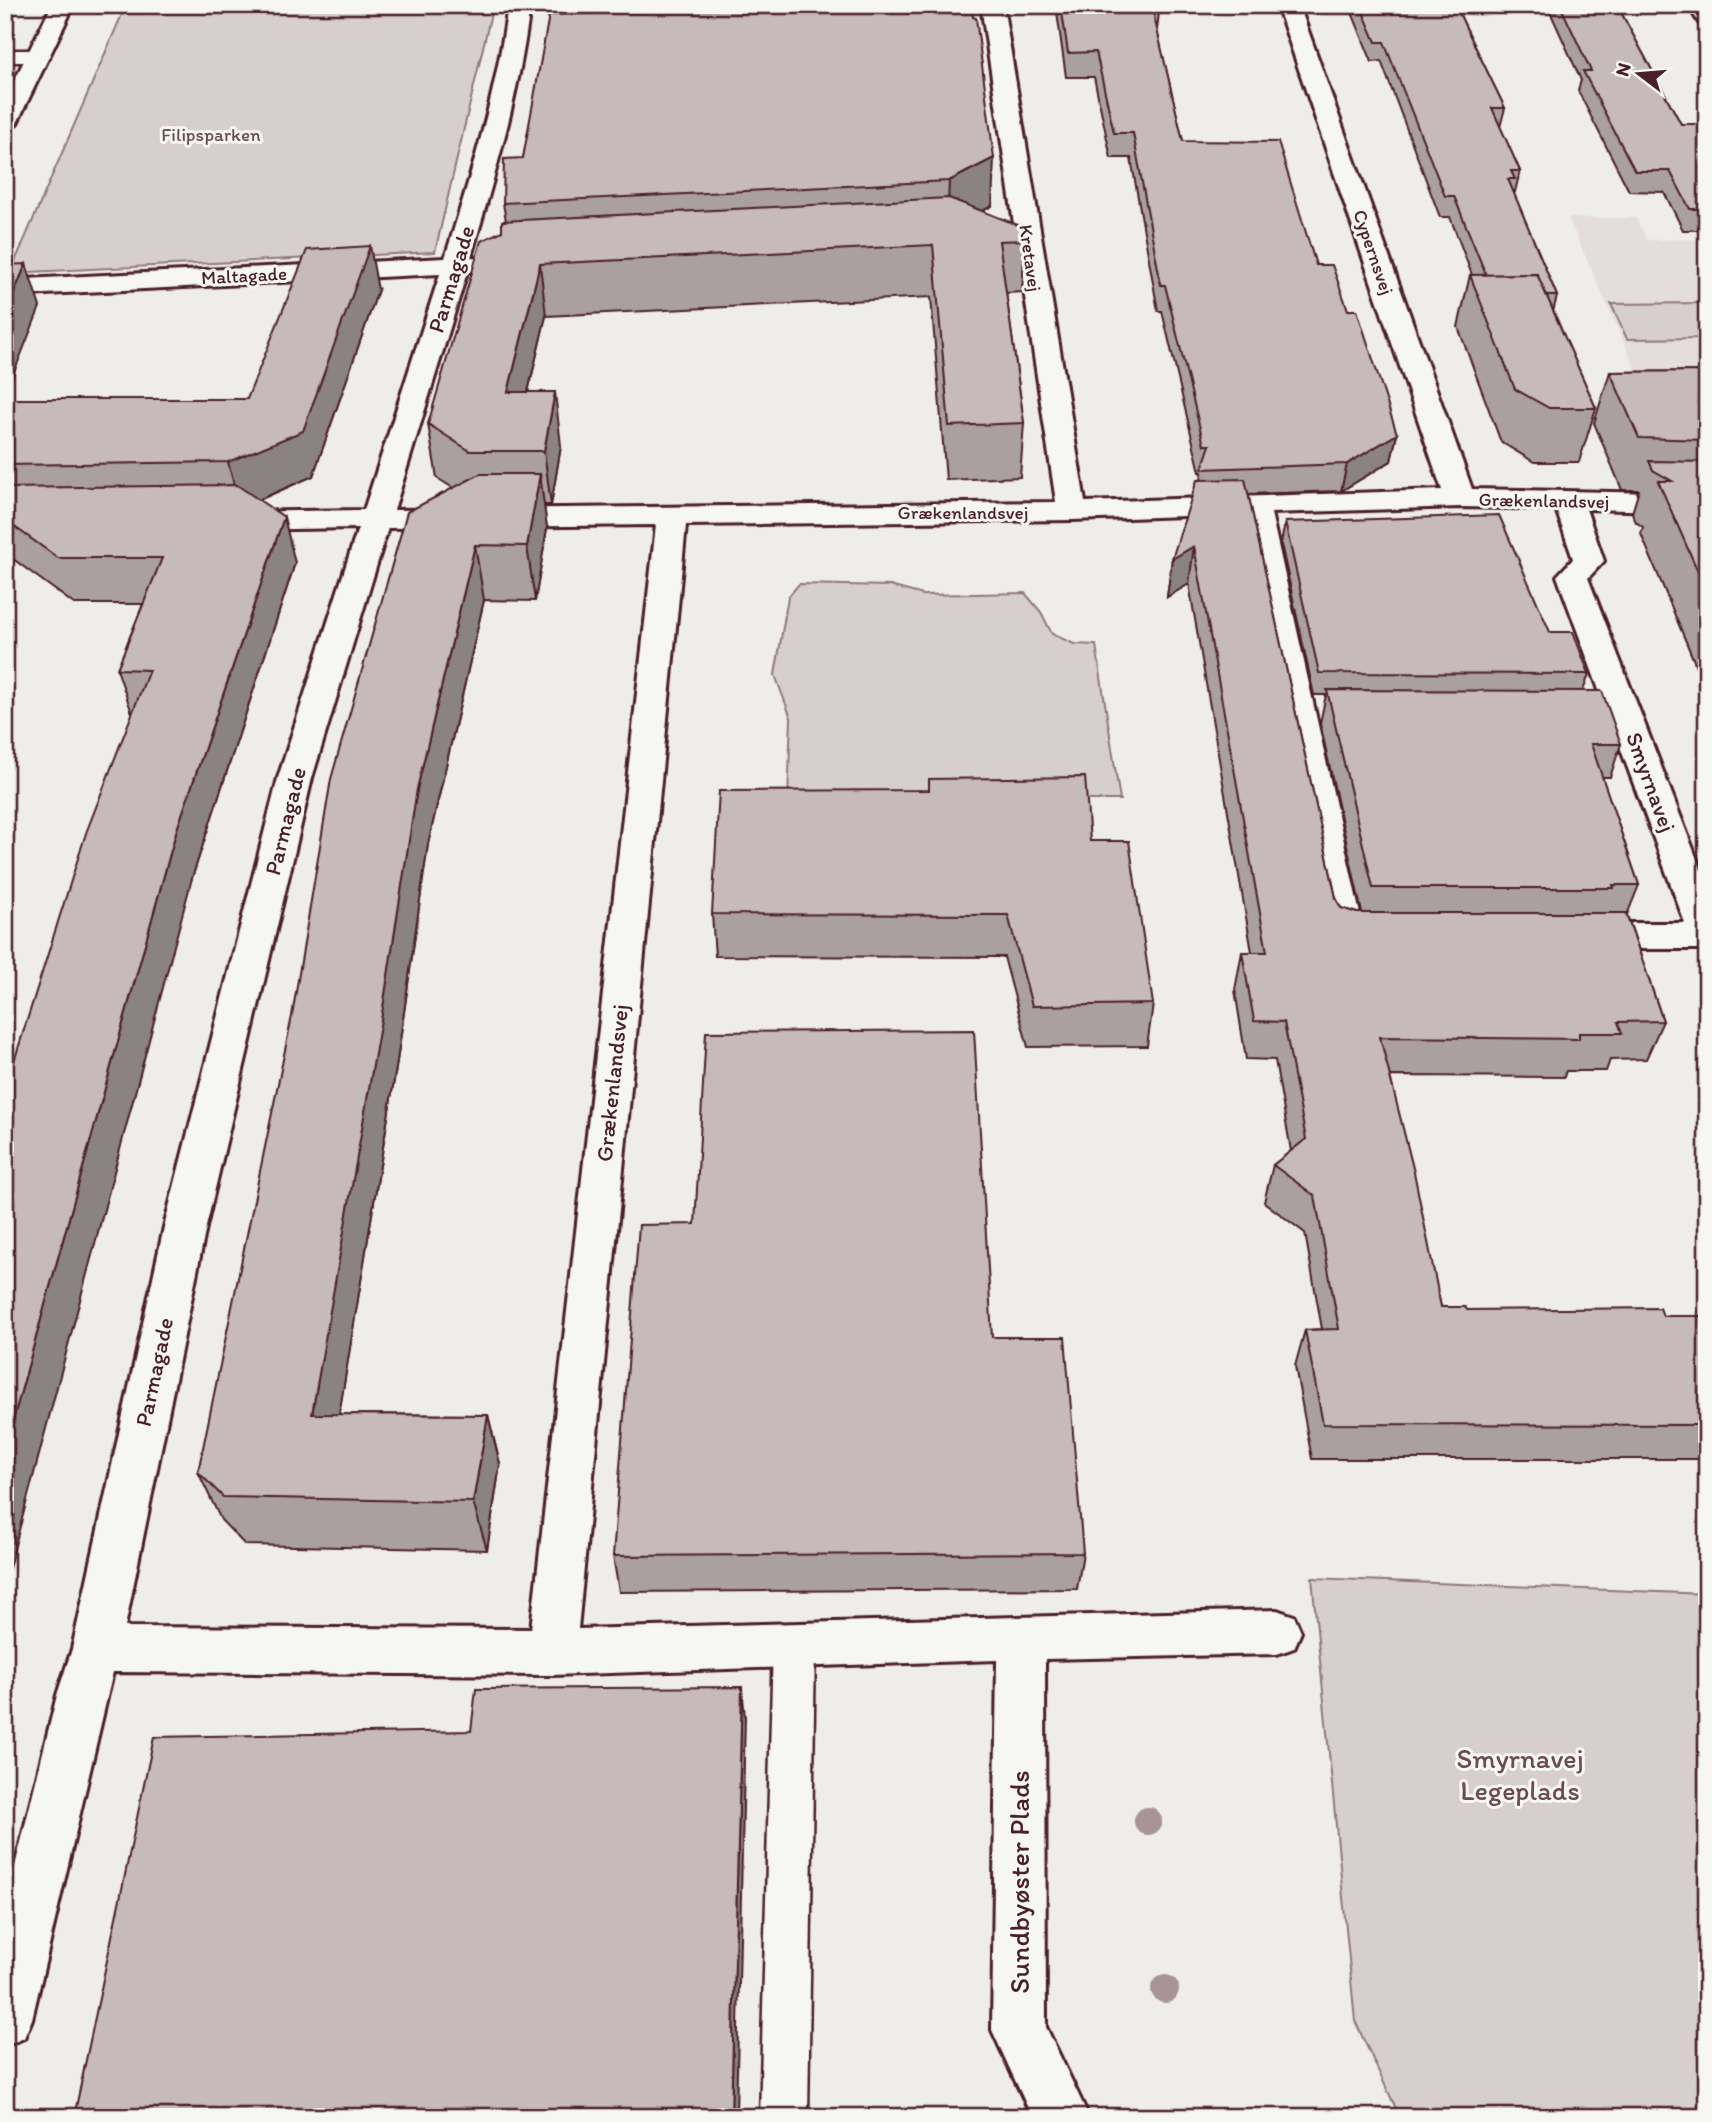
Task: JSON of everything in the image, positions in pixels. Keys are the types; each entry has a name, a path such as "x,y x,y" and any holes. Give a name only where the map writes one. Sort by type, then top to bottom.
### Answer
{"street":[{"path":"5,123 63,5"},
{"name":"Parmagade","path":"5,2019 81,1695 96,1648 185,1227 292,791 491,147 513,53 519,5"},
{"name":"Kretavej","path":"992,5 1072,511"},
{"name":"Cypernsvej","path":"1289,5 1460,498"},
{"path":"1699,5 1707,18"},
{"path":"970,37 997,36"},
{"path":"513,53 540,52"},
{"path":"1000,237 1028,235"},
{"name":"Maltagade","path":"5,288 497,263"},
{"name":"Grækenlandsvej","path":"197,521 1072,511 1460,498 1707,503"},
{"name":"Smyrnavej","path":"1554,936 1707,934 1610,710 1572,576 1589,561 1567,500"},
{"path":"1254,505 1311,709 1347,936 1402,936"},
{"name":"Grækenlandsvej","path":"552,1652 672,514"},
{"path":"96,1648 552,1652 1277,1632"},
{"name":"Sundbyøster Plads","path":"1021,1637 1019,2030 1062,2117"}],"lane":[{"path":"5,56 39,56"},
{"path":"784,2117 794,1644"}],"shaded area":[{"path":"1568,218 1636,218 1647,240 1707,239 1707,376 1638,374"}],"green space":[{"name":"Filipsparken","path":"126,5 493,5 435,252 10,273"},
{"path":"1707,303 1707,338 1627,339 1611,304"},
{"path":"799,584 890,586 923,595 1025,593 1041,612 1052,634 1074,644 1096,645 1120,800 788,800 791,718 775,675 788,597"},
{"name":"Smyrnavej Legeplads","path":"1312,1578 1707,1594 1707,2117 1400,2117 1355,2021"}],"building":[{"path":"836,5 971,5 973,17 976,18 994,158 949,181 503,203 504,159 523,158 549,15"},
{"path":"1061,5 1157,5 1159,12 1153,12 1183,141 1278,142 1316,265 1332,265 1348,310 1357,310 1397,434 1347,464 1202,469 1210,445 1204,445 1165,285 1161,285 1133,133 1114,133 1096,52 1068,53"},
{"path":"1360,5 1455,5 1505,108 1492,108 1520,171 1511,171 1515,179 1508,179 1557,296 1546,296 1537,274 1486,275 1454,196 1445,196 1384,42 1376,42"},
{"path":"1560,5 1617,5 1681,124 1707,124 1707,209 1690,209 1670,171 1635,171 1583,71 1591,71"},
{"path":"949,198 1023,227 1025,240 999,241 1024,423 949,426 933,245 540,264 508,392 555,392 544,451 470,451 428,424 481,241 502,231 502,221"},
{"path":"370,246 303,431 228,462 5,465 5,399 247,399 307,250"},
{"path":"26,264 5,314 5,265"},
{"path":"1537,274 1596,408 1549,408 1515,389 1470,275"},
{"path":"1707,371 1707,440 1639,438 1610,372"},
{"path":"1649,461 1707,462 1707,592 1658,481 1672,481 1653,470"},
{"path":"480,474 540,474 527,546 475,545 417,789 382,1014 312,1414 488,1415 473,1502 223,1497 198,1472 292,1016 331,779 407,512"},
{"path":"1245,479 1336,898 1341,908 1357,913 1626,913 1663,1021 1618,1022 1622,1033 1579,1033 1579,1039 1380,1037 1414,1172 1441,1307 1465,1307 1467,1310 1660,1308 1663,1316 1707,1316 1707,1425 1323,1424 1305,1330 1339,1329 1315,1196 1273,1165 1306,1139 1284,1022 1254,1021 1242,952 1267,952 1194,546 1172,559 1197,480"},
{"path":"237,485 284,517 176,832 5,1449 5,1090 86,833 149,670 117,669 162,558 58,558 5,520 5,488"},
{"path":"1499,515 1550,632 1573,632 1589,674 1319,673 1285,522"},
{"path":"1327,690 1602,691 1621,744 1591,744 1639,885 1613,885 1614,888 1373,888"},
{"path":"1085,777 1090,841 1129,841 1153,1004 1032,1006 1008,915 712,914 719,791 929,790 929,779"},
{"path":"974,1030 992,1337 1065,1337 1083,1553 613,1556 639,1225 695,1224 706,1032"},
{"path":"742,1687 731,2117 74,2117 154,1737 471,1731 476,1689"}]}
